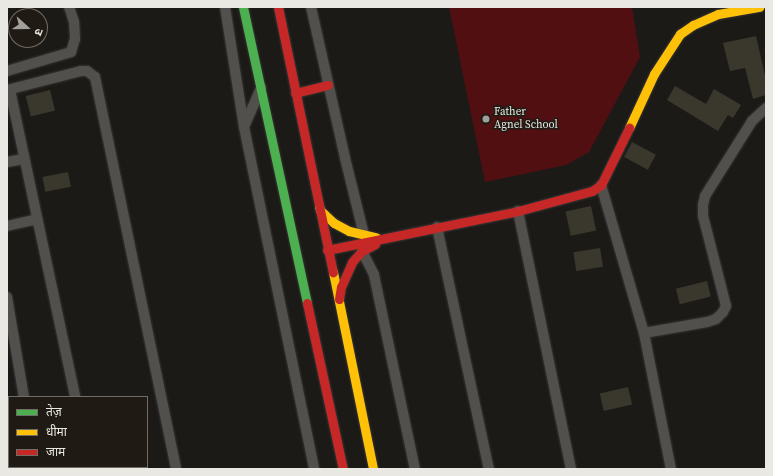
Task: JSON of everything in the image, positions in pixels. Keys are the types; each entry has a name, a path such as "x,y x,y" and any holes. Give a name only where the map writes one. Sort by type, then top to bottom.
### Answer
{"street":[{"path":"7,71 71,52 75,39 74,22 69,7"},
{"path":"225,7 244,127 314,469"},
{"path":"243,7 343,469"},
{"path":"278,7 338,306 373,469"},
{"path":"312,7 328,86 364,235"},
{"path":"327,250 518,211 592,191 601,185 612,166 654,74 680,34 717,11 759,7"},
{"path":"75,396 8,90 81,71 87,71 95,77 176,469"},
{"path":"295,93 328,86"},
{"path":"244,127 261,88"},
{"path":"644,333 706,322 716,319 723,312 726,306 703,216 703,205 705,196 752,121 766,108"},
{"path":"7,162 24,159"},
{"path":"601,185 644,333 671,469"},
{"path":"316,196 320,210 334,223 349,231 386,238"},
{"path":"518,211 571,469"},
{"path":"7,226 37,219"},
{"path":"437,227 489,469"},
{"path":"338,306 341,286 352,262 362,251 386,238"},
{"path":"362,251 374,275 415,469"},
{"path":"7,297 12,353 24,396"}],"shaded area":[{"path":"449,7 632,7 640,57 589,152 566,165 485,182"}],"building":[{"path":"756,36 766,80 766,95 753,99 745,68 730,71 723,43"},
{"path":"675,86 706,104 714,89 741,105 733,118 728,115 718,131 667,100"},
{"path":"50,90 55,110 31,116 26,96"},
{"path":"632,142 656,155 648,170 624,157"},
{"path":"68,172 71,187 45,192 42,177"},
{"path":"591,206 596,230 571,236 566,211"},
{"path":"600,248 603,267 576,271 573,252"},
{"path":"707,281 711,297 680,304 676,289"},
{"path":"628,387 632,405 604,411 600,394"}],"traffic: fast":[{"path":"243,7 307,303"}],"traffic: slow":[{"path":"629,128 654,74 680,34 693,25 718,14 759,7"},
{"path":"319,206 320,210 334,223 349,231 376,237"},
{"path":"333,272 373,469"}],"traffic: jam":[{"path":"278,7 333,272"},
{"path":"295,93 328,85"},
{"path":"327,250 518,211 592,191 601,185 629,128"},
{"path":"339,299 341,287 352,262 362,251 375,244"},
{"path":"307,303 343,469"}],"place":[{"name":"Father Agnel School","path":"486,119"}]}
